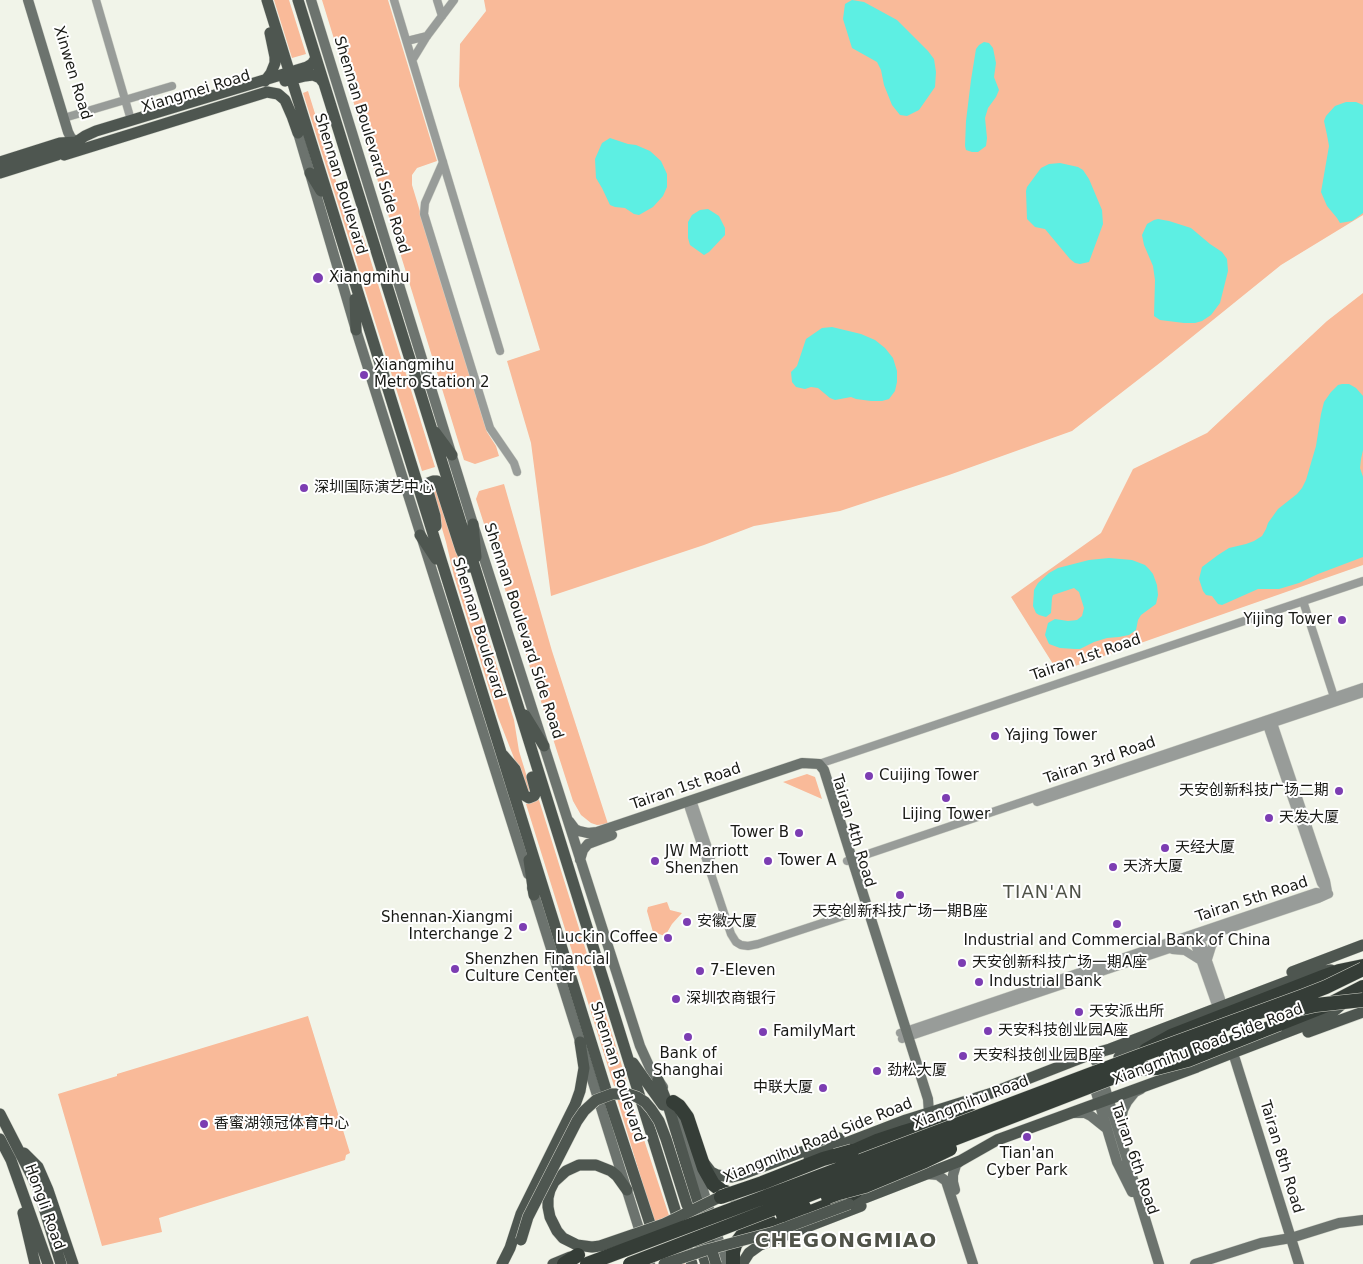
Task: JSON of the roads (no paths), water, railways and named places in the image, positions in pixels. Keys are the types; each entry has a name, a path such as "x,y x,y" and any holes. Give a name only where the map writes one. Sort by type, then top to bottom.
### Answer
{"highway":[{"name":"Xiangmihu Road","path":"630,1264 990,1119 1133,1064 1150,1047 1171,1036 1325,976 1360,968"},
{"path":"1133,1064 1326,987 1360,968"},
{"name":"Xiangmihu Road","path":"1133,1064 1157,1068 1179,1062 1332,1003 1363,987"},
{"path":"1133,1064 1290,1011 1323,1004 1363,1000"},
{"path":"673,1102 679,1106 687,1117 708,1176 713,1184 722,1192 731,1195 746,1195 772,1186 825,1165 852,1151"},
{"path":"720,1196 928,1124 960,1117 990,1119"},
{"name":"Xiangmihu Road","path":"564,1264 990,1119"},
{"path":"733,1264 735,1245 743,1234 752,1228 839,1193 865,1186 925,1161 967,1140 990,1119"},
{"path":"737,1242 841,1200 865,1186"}],"main road":[{"name":"Xinwen Road","path":"28,0 66,118 77,142"},
{"name":"Xinwen Road","path":"34,0 66,118 65,138"},
{"path":"261,0 275,57 275,63 264,83"},
{"name":"Shennan Boulevard","path":"267,0 606,1090 663,1264"},
{"name":"Shennan Boulevard","path":"298,0 692,1264"},
{"name":"Shennan Boulevard Side Road","path":"311,0 473,524 640,1046 644,1058 673,1102 683,1125 726,1264"},
{"name":"Xiangmei Road","path":"0,172 57,155 96,130 290,76 310,66 316,58"},
{"name":"Xiangmei Road","path":"290,76 313,75 320,78 323,82"},
{"name":"Xiangmei Road","path":"0,162 65,138 77,142 95,139 264,83"},
{"path":"57,155 71,153 267,92 278,94 285,100 298,133 356,330 650,1264"},
{"path":"296,95 298,133"},
{"path":"310,173 330,205"},
{"path":"355,285 356,330"},
{"path":"430,425 452,455"},
{"path":"438,552 435,516 427,486 433,480 440,485 463,556 478,579"},
{"path":"473,524 478,579"},
{"path":"420,535 444,570"},
{"path":"516,700 544,746"},
{"path":"499,747 515,769 524,795 533,797 536,790 527,759 525,730"},
{"name":"Tairan 1st Road","path":"580,860 583,850 592,842 802,763 819,764"},
{"name":"Tairan 4th Road","path":"819,764 819,771 850,862 904,1035 928,1099 925,1114"},
{"name":"Tairan 1st Road","path":"567,819 575,829 592,833 691,804"},
{"path":"523,824 534,895"},
{"path":"1084,1058 1108,1043 1363,945"},
{"name":"Xiangmihu Road Side Road","path":"553,1264 583,1259 600,1246 664,1224 766,1175 875,1131 989,1094 1110,1050 1302,976 1326,970 1360,968"},
{"name":"Xiangmihu Road Side Road","path":"663,1264 699,1252 774,1232 960,1161 997,1140 1197,1067 1321,1019 1334,1011 1363,987"},
{"path":"1197,1067 1223,1063 1363,1012"},
{"path":"1084,1058 1094,1058 1098,1064 1133,1051 1146,1042 1162,1035 1180,1022"},
{"path":"509,1264 517,1250 521,1214 575,1105 583,1079 584,1062 580,1042"},
{"path":"624,1045 633,1064 660,1098 674,1129"},
{"path":"997,1140 1020,1112 1028,1106 1040,1099 1078,1085 1085,1080 1088,1073 1087,1067 1083,1062 1084,1058"},
{"name":"Tairan 8th Road","path":"1235,1059 1299,1264"},
{"name":"Tairan 6th Road","path":"1098,1064 1092,1078 1122,1140 1159,1264"},
{"path":"658,1080 666,1100 714,1259"},
{"name":"Tairan 6th Road","path":"1122,1140 1120,1120 1123,1110 1135,1092 1146,1085"},
{"path":"502,1264 584,1111 596,1100 612,1094 628,1094 636,1097 651,1109 659,1121 706,1264"},
{"name":"Tairan 6th Road","path":"1104,1101 1108,1131 1117,1162 1130,1187 1154,1264"},
{"path":"1070,1114 1078,1113 1092,1116 1108,1131"},
{"name":"Hongli Road","path":"0,1114 38,1188 61,1264"},
{"path":"701,1160 717,1175 732,1177 834,1140 854,1134 875,1131"},
{"name":"Hongli Road","path":"0,1139 11,1160 48,1264"},
{"name":"Hongli Road","path":"16,1144 38,1167 74,1264"},
{"name":"Hongli Road","path":"11,1160 36,1264"},
{"path":"960,1161 954,1170 952,1182 979,1264"},
{"path":"600,1246 592,1248 577,1245 563,1238 550,1217 548,1198 550,1190 560,1175 572,1168 587,1164 596,1165 611,1171 627,1190"},
{"path":"926,1174 936,1174 946,1181 972,1264"},
{"path":"742,1264 749,1253 760,1245 870,1202 894,1187"},
{"path":"1195,1264 1261,1243 1291,1238 1339,1223 1363,1220"}],"street":[{"path":"96,0 131,120"},
{"path":"394,0 500,350"},
{"path":"437,0 442,16"},
{"path":"413,59 427,36 454,0"},
{"path":"407,41 427,36"},
{"path":"66,118 172,86"},
{"path":"443,162 425,203 424,214 490,428 514,463 517,472"},
{"name":"Tairan 1st Road","path":"819,764 1363,581"},
{"path":"1303,601 1335,699"},
{"name":"Tairan 3rd Road","path":"850,862 1269,722 1363,687"},
{"name":"Tairan 3rd Road","path":"1335,699 1363,693"},
{"path":"1269,722 1329,894"},
{"path":"691,804 734,928 741,940 746,942 753,941 864,907"},
{"name":"Tairan 5th Road","path":"904,1035 1196,936 1316,892 1329,894"},
{"name":"Tairan 5th Road","path":"904,1035 1166,950 1196,936 1224,931 1329,894"},
{"path":"1205,961 1218,936 1224,931"},
{"path":"1196,936 1218,1001"},
{"path":"1166,950 1186,951 1205,961"}],"water":[{"path":"852,0 864,2 897,20 934,59 936,72 935,87 919,110 907,116 900,115 892,105 877,62 852,48 843,19 845,4"},
{"path":"984,42 989,43 993,48 996,63 994,77 999,90 988,108 985,118 986,146 978,152 972,152 966,150 965,146 966,121 976,49"},
{"path":"1346,102 1356,102 1363,105 1363,213 1352,221 1340,223 1327,206 1321,192 1329,146 1324,121 1335,106"},
{"path":"610,138 650,151 661,161 667,174 667,187 663,196 653,207 639,215 625,208 610,205 596,178 595,159 602,143"},
{"path":"1060,163 1083,170 1089,179 1102,210 1103,224 1089,262 1075,263 1045,229 1035,227 1027,219 1027,187 1041,168 1049,164"},
{"path":"708,209 719,216 725,228 725,235 704,255 690,245 688,222 692,215 700,210"},
{"path":"1158,219 1191,228 1222,252 1227,259 1228,271 1220,303 1211,315 1202,321 1184,323 1160,320 1154,316 1155,280 1153,266 1142,235 1147,224"},
{"path":"832,327 861,334 875,340 893,358 897,371 897,382 895,391 889,399 871,401 851,397 835,400 818,388 811,387 805,389 796,387 792,382 791,372 797,366 806,339 822,328"},
{"path":"1349,384 1356,388 1363,396 1363,450 1360,468 1363,477 1363,557 1299,583 1279,589 1258,589 1222,605 1218,604 1212,596 1206,595 1203,591 1199,579 1202,567 1229,548 1246,544 1262,536 1278,509 1302,488 1316,446 1324,402 1338,385"},
{"path":"1109,558 1132,560 1145,565 1153,574 1157,585 1158,595 1156,604 1141,615 1136,630 1129,635 1107,638 1080,649 1060,648 1049,644 1045,635 1048,623 1055,619 1077,620 1082,616 1084,608 1079,592 1074,588 1053,595 1051,613 1046,617 1039,615 1033,606 1034,590 1038,583 1058,568 1089,560"}],"place":[{"name":"Xiangmihu","path":"318,278"},
{"name":"Xiangmihu Metro Station 2","path":"364,375"},
{"name":"深圳国际演艺中心","path":"304,488"},
{"name":"Yijing Tower","path":"1342,620"},
{"name":"Yajing Tower","path":"995,736"},
{"name":"Cuijing Tower","path":"869,776"},
{"name":"天安创新科技广场二期","path":"1339,791"},
{"name":"Lijing Tower","path":"946,798"},
{"name":"天发大厦","path":"1269,818"},
{"name":"Tower B","path":"799,833"},
{"name":"天经大厦","path":"1165,848"},
{"name":"JW Marriott Shenzhen","path":"655,861"},
{"name":"Tower A","path":"768,861"},
{"name":"天济大厦","path":"1113,867"},
{"name":"天安创新科技广场一期B座","path":"900,895"},
{"name":"安徽大厦","path":"687,922"},
{"name":"Industrial and Commercial Bank of China","path":"1117,924"},
{"name":"Shennan-Xiangmi Interchange 2","path":"523,927"},
{"name":"Luckin Coffee","path":"668,938"},
{"name":"天安创新科技广场一期A座","path":"962,963"},
{"name":"Shenzhen Financial Culture Center","path":"455,969"},
{"name":"7-Eleven","path":"700,971"},
{"name":"Industrial Bank","path":"979,982"},
{"name":"深圳农商银行","path":"676,999"},
{"name":"天安派出所","path":"1079,1012"},
{"name":"天安科技创业园A座","path":"988,1031"},
{"name":"FamilyMart","path":"763,1032"},
{"name":"Bank of Shanghai","path":"688,1037"},
{"name":"天安科技创业园B座","path":"963,1056"},
{"name":"劲松大厦","path":"877,1071"},
{"name":"中联大厦","path":"823,1088"},
{"name":"香蜜湖领冠体育中心","path":"204,1124"},
{"name":"Tian'an Cyber Park","path":"1027,1137"}],"district":[{"name":"TIAN'AN","path":"1043,893"},
{"name":"CHEGONGMIAO","path":"846,1242"}]}
